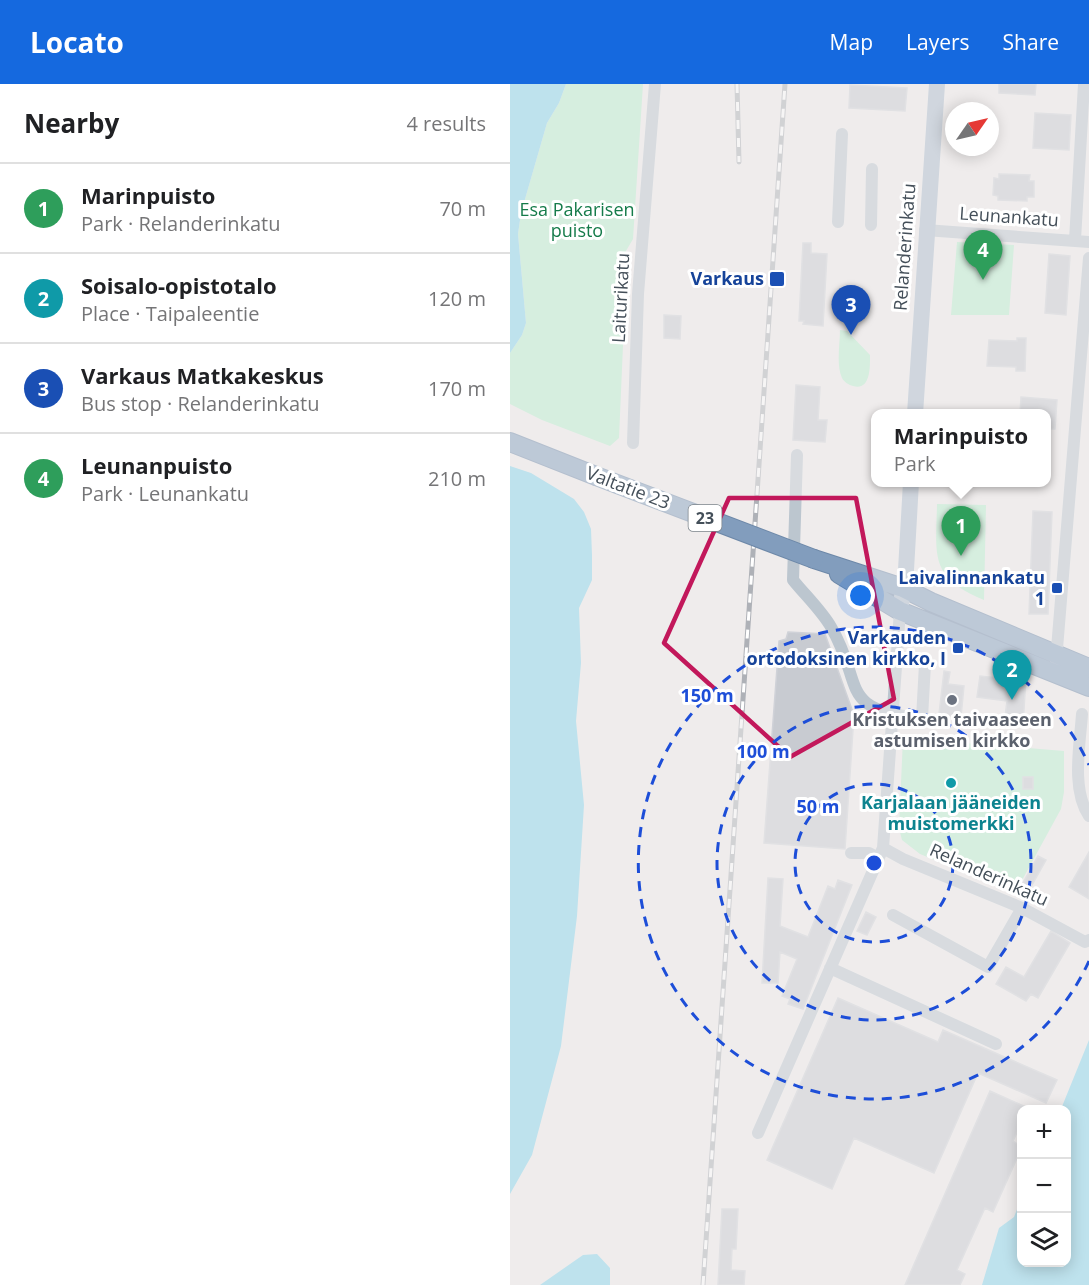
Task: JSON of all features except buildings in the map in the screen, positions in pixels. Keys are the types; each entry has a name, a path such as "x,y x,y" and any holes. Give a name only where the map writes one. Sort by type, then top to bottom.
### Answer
{"highway":[{"name":"Valtatie 23","path":"510,442 818,561 903,588"},
{"name":"Valtatie 23","path":"818,561 900,611"},
{"name":"23","path":"903,588 1056,662 1089,687"},
{"name":"23","path":"900,611 1056,662 1089,668"}],"main road":[{"name":"Relanderinkatu","path":"915,409 925,230 937,84"},
{"path":"900,611 911,487"}],"street":[{"name":"Laiturikatu","path":"633,443 638,294 655,84"},
{"path":"1075,240 1084,84"},
{"path":"838,222 842,135"},
{"path":"871,225 872,169"},
{"name":"Leunankatu","path":"925,230 1089,242"},
{"path":"1056,662 1089,258"},
{"path":"798,455 793,580 831,627 860,699 876,711 890,715 922,718 925,664"},
{"path":"758,1133 880,853 900,611"},
{"path":"1082,714 1078,762 1083,807 1089,816"},
{"name":"Relanderinkatu","path":"851,853 880,853 903,860 1022,908 1087,941"},
{"path":"893,915 988,967 1022,908"},
{"path":"830,969 996,1044"}],"highlighted area":[{"path":"729,498 856,498 894,699 790,757 664,643"}],"green space":[{"name":"Esa Pakarisen puisto","path":"566,84 643,84 633,239 623,256 621,322 624,322 619,438 610,446 542,420 510,404 510,353 522,335 526,323 518,234 521,213 547,123 559,103"},
{"path":"957,242 1014,245 1009,315 951,315"},
{"path":"840,330 847,331 870,355 868,376 863,385 859,387 847,383 840,373"},
{"path":"937,504 986,505 984,600 953,583 940,563 936,538"},
{"path":"903,738 1064,751 1064,792 1061,809 1015,893 920,854 902,840 899,828"}],"water":[{"path":"510,84 566,84 559,103 547,123 521,213 518,234 526,323 522,335 510,353"},
{"path":"510,466 531,473 574,499 584,512 591,529 592,580 579,608 581,663 576,721 584,805 577,916 561,1046 532,1155 510,1194"},
{"path":"1089,1040 1089,1285 982,1285 999,1228 1014,1217 1017,1209 1017,1267 1071,1267 1071,1105 1063,1105"},
{"path":"597,1254 610,1268 610,1285 540,1285 583,1255"}],"railway":[{"path":"737,84 739,162"},
{"path":"703,1285 785,84"}],"place":[{"name":"Varkaus","path":"777,279"},
{"name":"Leunanpuisto","path":"983,280"},
{"name":"Varkaus Matkakeskus","path":"851,335"},
{"name":"Marinpuisto","path":"961,556"},
{"name":"Laivalinnankatu 1","path":"1057,588"},
{"name":"Varkauden ortodoksinen kirkko, I","path":"958,648"},
{"name":"Kristuksen taivaaseen astumisen kirkko","path":"952,700"},
{"name":"Soisalo-opistotalo","path":"1012,700"},
{"name":"Karjalaan jääneiden muistomerkki","path":"951,783"}]}
